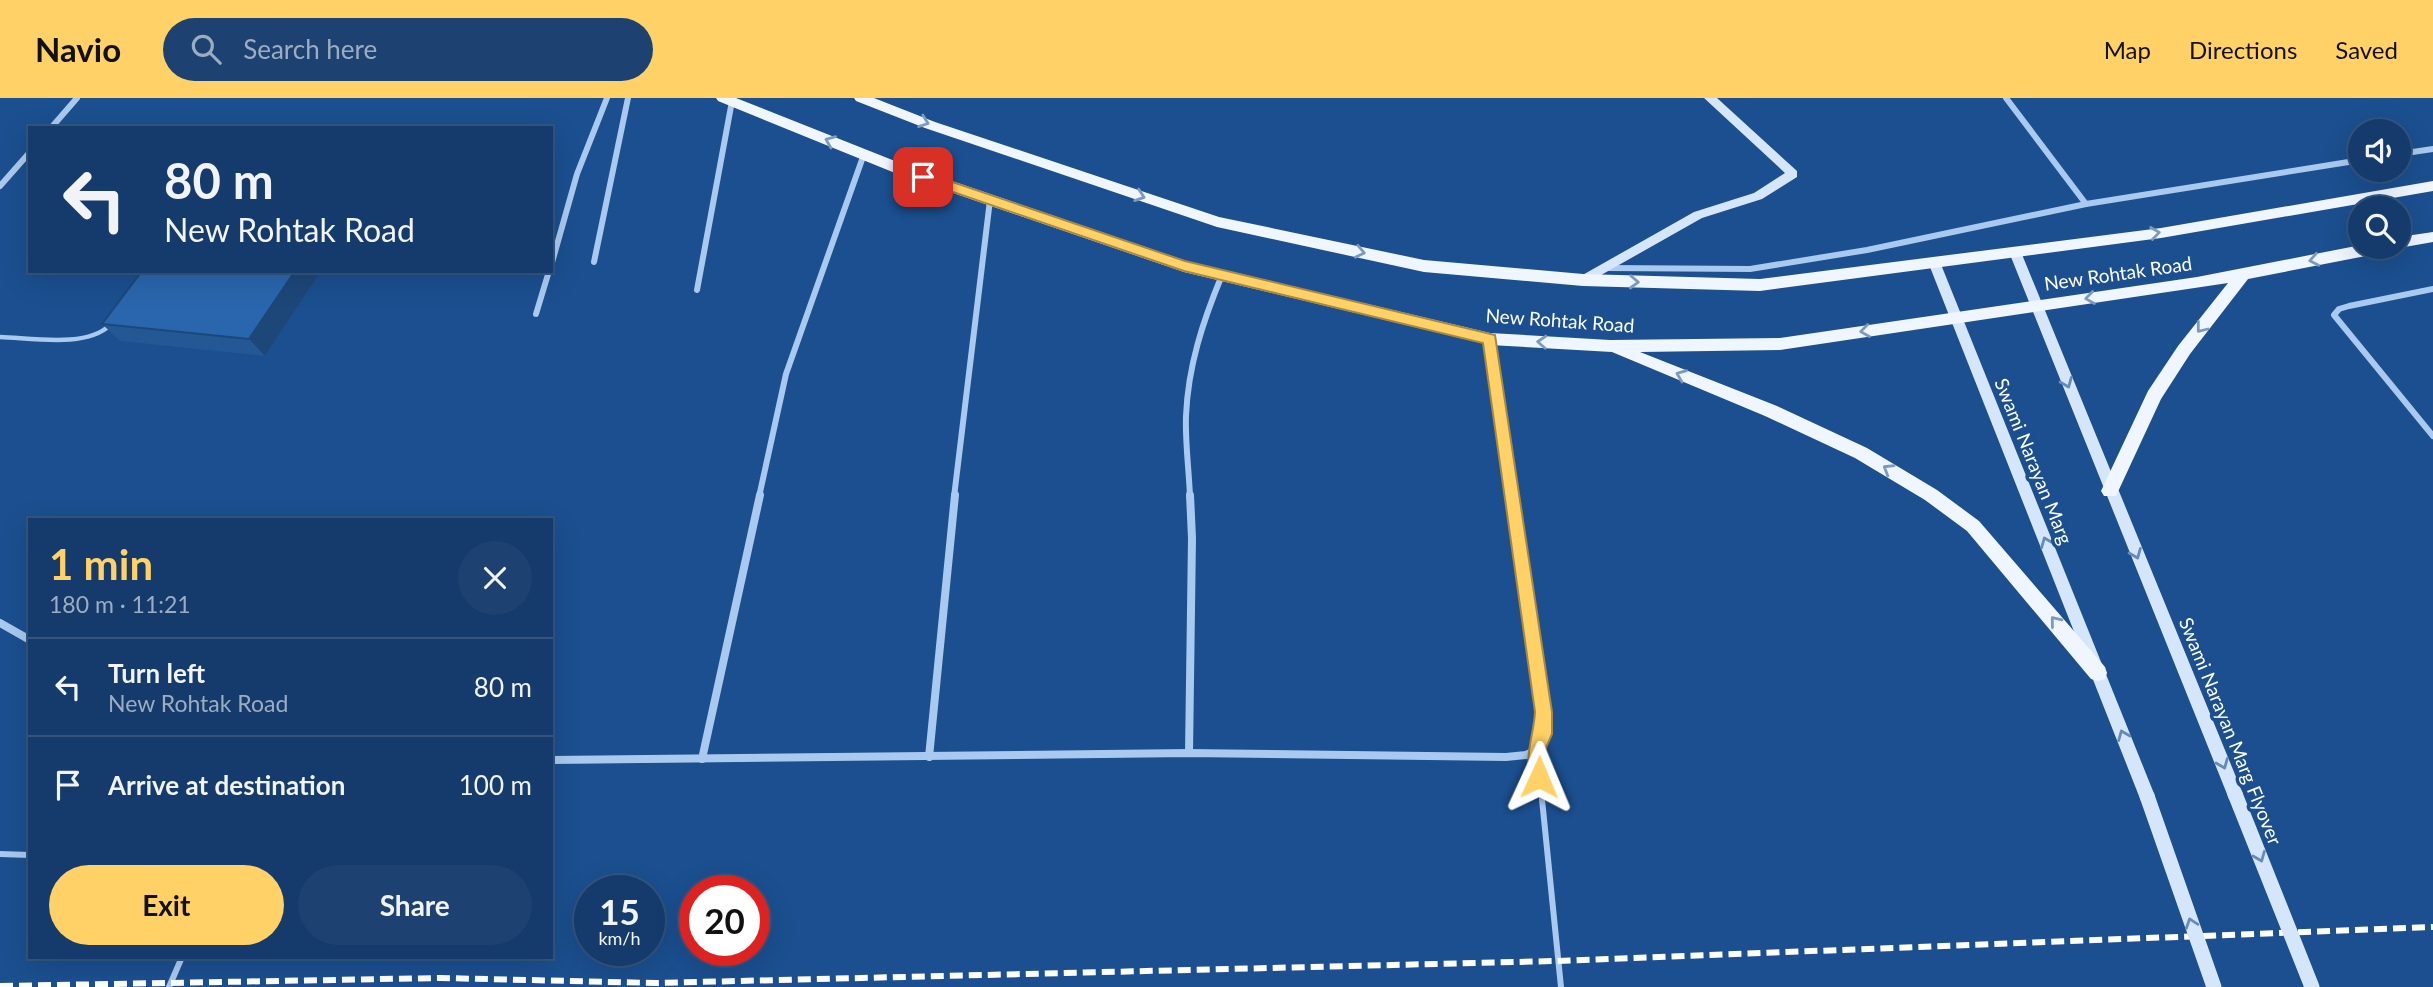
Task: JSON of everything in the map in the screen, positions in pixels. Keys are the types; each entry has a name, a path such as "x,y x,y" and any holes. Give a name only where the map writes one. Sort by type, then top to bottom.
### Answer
{"main road":[{"name":"New Rohtak Road","path":"861,98 930,125 1217,222 1424,266 1583,280 1760,285 2161,233 2433,186"},
{"path":"1583,280 1698,215 1758,196 1793,174 1710,98"},
{"name":"New Rohtak Road","path":"728,100 990,200 1184,266 1490,339 1610,346 1780,344 2243,274 2348,253"},
{"path":"2411,241 2433,237"},
{"path":"2015,252 2110,491"},
{"name":"Swami Narayan Marg","path":"1934,262 2098,673"},
{"path":"2110,491 2154,396 2184,350 2243,274"},
{"path":"1610,346 1771,411 1861,453 1931,495 1973,526 2098,673 2147,796 2214,987"},
{"name":"Swami Narayan Marg Flyover","path":"2110,491 2312,987"}],"street":[{"path":"53,126 77,98"},
{"path":"553,258 578,174 607,98"},
{"path":"594,262 628,98"},
{"path":"2006,98 2086,204"},
{"path":"697,290 728,100"},
{"path":"2411,152 2433,149"},
{"path":"0,186 28,154"},
{"path":"702,759 786,374 864,154"},
{"path":"1605,268 1751,269 1867,250 2086,204 2348,162"},
{"path":"929,757 958,460 990,200"},
{"path":"536,314 549,273"},
{"path":"1189,753 1192,538 1186,418 1189,381 1202,323 1222,275"},
{"path":"2433,289 2348,306 2339,309 2334,315 2433,436"},
{"path":"553,760 1189,753 1506,757 1526,755 1536,750 1543,734 1544,712 1490,339"},
{"path":"0,623 28,639"}],"lane":[{"path":"0,337 87,339 101,334 114,320"},
{"path":"1536,750 1561,987"},
{"path":"0,854 28,855"},
{"path":"169,987 181,959"}],"building":[{"path":"140,273 294,273 249,339 102,324"}],"railway":[{"path":"0,986 441,978 656,983 1556,961 2433,927"}],"route":[{"path":"923,177 1184,266 1490,339 1544,712 1543,734 1536,750 1539,777"}]}
